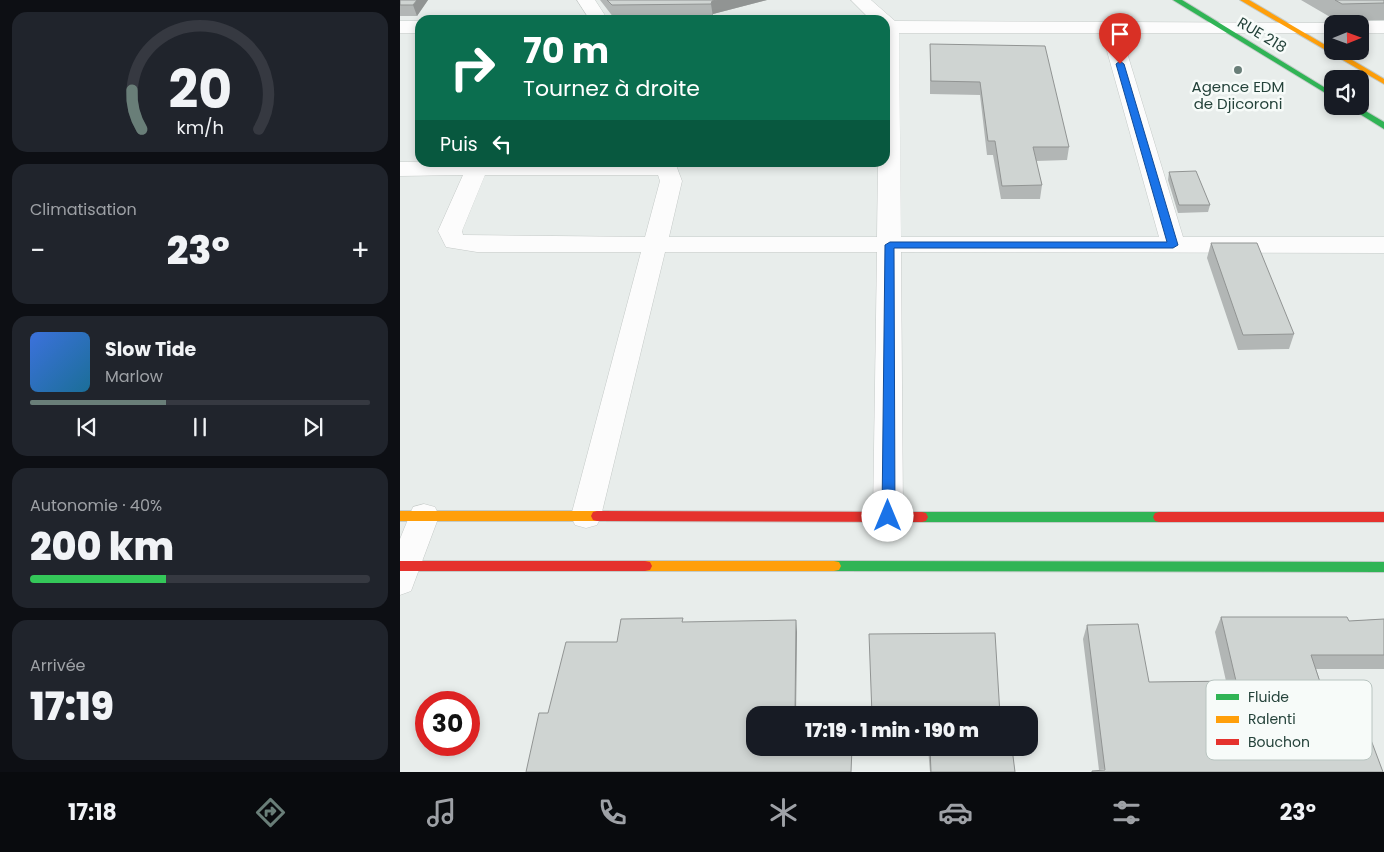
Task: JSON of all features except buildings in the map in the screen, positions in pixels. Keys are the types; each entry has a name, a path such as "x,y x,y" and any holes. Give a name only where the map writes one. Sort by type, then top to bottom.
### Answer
{"main road":[{"name":"RUE 218","path":"1177,0 1324,90"},
{"name":"RUE 218","path":"1244,0 1384,82"},
{"path":"1366,115 1384,126"},
{"path":"412,516 1384,517"},
{"path":"402,571 1384,567"}],"street":[{"path":"586,0 596,15"},
{"path":"860,0 876,15"},
{"path":"890,24 1324,27"},
{"path":"400,27 415,27"},
{"path":"1110,27 1173,245"},
{"path":"1369,27 1384,27"},
{"path":"400,170 458,167"},
{"path":"478,167 450,231 454,242 477,244 1384,245"},
{"path":"565,167 652,168 668,170 672,181 654,244 586,516"},
{"path":"888,516 890,245 889,167"},
{"path":"402,571 412,516"}],"traffic: fast":[{"path":"1177,0 1324,90"},
{"path":"1366,115 1384,126"},
{"path":"922,517 1159,517"},
{"path":"834,566 1384,567"}],"traffic: slow":[{"path":"1244,0 1384,82"},
{"path":"400,516 597,516"},
{"path":"645,566 834,566"}],"traffic: jam":[{"path":"597,516 922,517"},
{"path":"1159,517 1384,517"},
{"path":"400,566 645,566"}],"place":[{"name":"Agence EDM de Djicoroni","path":"1238,70"}],"route":[{"path":"888,516 890,245 1173,245 1120,64"}]}
